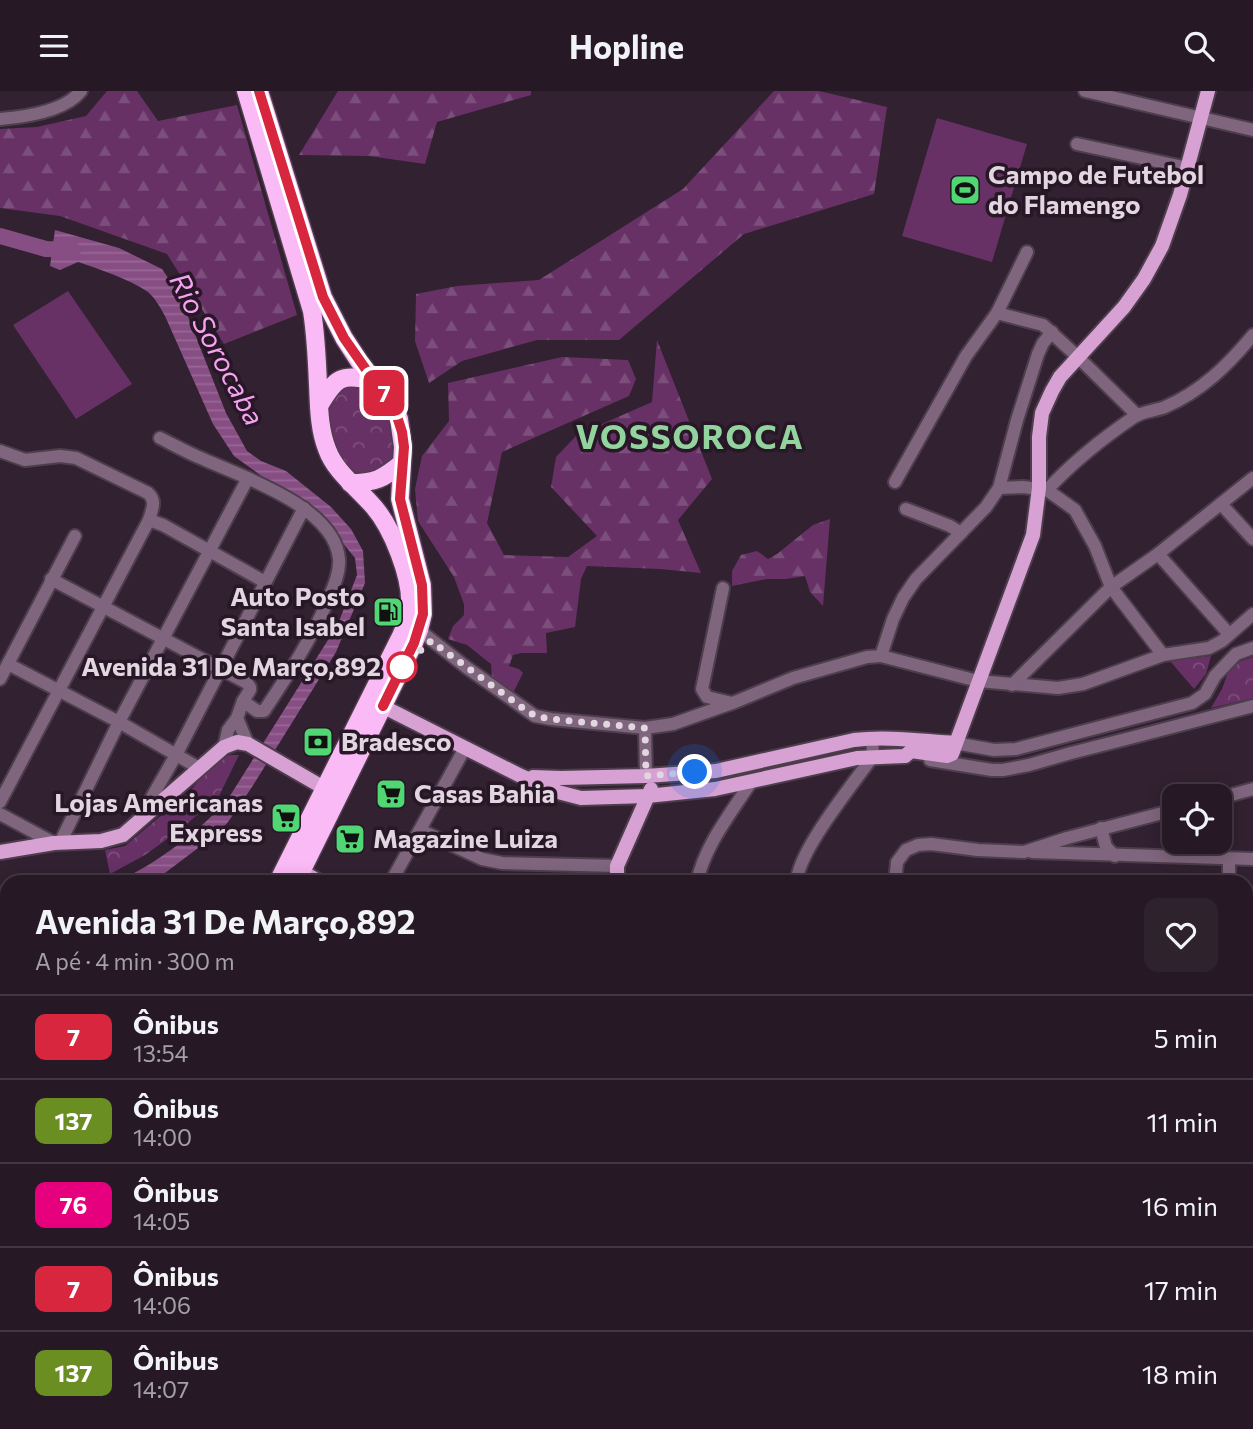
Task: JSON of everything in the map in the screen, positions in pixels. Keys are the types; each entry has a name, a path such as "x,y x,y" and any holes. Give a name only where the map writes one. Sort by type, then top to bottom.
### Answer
{"highway":[{"path":"246,91 312,311 322,436 328,452 386,525 406,573 410,607 376,703"},
{"path":"259,91 323,297 344,338 394,407 399,419 404,447 400,499 422,585 423,614 419,630 334,780 295,871"},
{"path":"319,405 329,388 338,380 356,376 374,381"},
{"path":"351,483 377,481 402,463"}],"main road":[{"path":"376,703 522,776 558,792 581,798 647,796 715,789 857,758 905,756 911,751 947,756 951,754 1033,535 1043,489 1039,436 1042,413 1060,377 1124,307 1144,279 1162,246 1188,168 1208,91"},
{"path":"522,776 646,776 716,771 872,738 955,743"},
{"path":"0,852 57,843 115,839 147,815 224,747 237,741 250,745 278,761 334,780"},
{"path":"751,782 748,770 754,765"},
{"path":"617,875 617,866 652,787 646,776"}],"street":[{"path":"0,119 59,107 70,102 81,91"},
{"path":"1085,91 1253,129"},
{"path":"1077,144 1188,168"},
{"path":"895,482 966,356 997,313 1027,251"},
{"path":"997,313 1043,324 1137,415"},
{"path":"881,656 893,619 916,579 986,507 999,488 1038,354 1052,333"},
{"path":"1043,489 1137,415 1164,407 1197,391 1227,365 1253,335"},
{"path":"160,438 201,459 248,478 304,508 326,529 337,546 339,562 335,583 299,657 264,711 257,711 243,701"},
{"path":"0,451 25,460 60,456 76,458 148,492 155,502 149,520 0,802"},
{"path":"0,814 57,843 248,478"},
{"path":"1012,685 1111,587 1158,554 1253,478"},
{"path":"999,488 1043,489 1075,510 1095,546 1111,587 1163,655"},
{"path":"1221,504 1253,539"},
{"path":"147,815 148,804 304,508"},
{"path":"906,509 961,533"},
{"path":"149,520 163,525 265,582"},
{"path":"0,679 75,536"},
{"path":"1158,554 1229,633"},
{"path":"51,579 247,683 250,690 237,718 228,730 224,747"},
{"path":"723,588 702,689 707,697 732,703"},
{"path":"419,630 535,716 645,728 673,725 793,678 867,657 881,656 978,681 1058,688 1083,684 1163,655 1209,648 1222,641 1253,614"},
{"path":"955,743 994,750 1016,749 1192,703 1205,694 1215,676 1229,633"},
{"path":"1215,676 1236,654 1253,648"},
{"path":"8,664 199,768"},
{"path":"905,756 1003,770 1253,706"},
{"path":"237,718 250,745"},
{"path":"1130,739 1123,732 1132,718"},
{"path":"645,728 646,776"},
{"path":"797,875 802,860 873,756 872,738"},
{"path":"853,740 857,758 855,781"},
{"path":"395,875 465,748"},
{"path":"698,875 708,850 751,782"},
{"path":"1232,795 1253,789"},
{"path":"1024,852 1101,828 1162,813"},
{"path":"1101,828 1106,847 1115,856"},
{"path":"420,830 482,859 502,863 617,866"},
{"path":"896,875 897,862 906,849 931,844 978,850 1253,859"},
{"path":"1229,859 1229,875"}],"green space":[{"path":"107,91 137,91 158,121 237,105 297,315 224,344 167,254 60,216 0,208 0,129 37,127 86,116"},
{"path":"338,91 531,91 531,95 437,122 425,164 369,156 299,155"},
{"path":"774,91 819,91 887,107 874,194 744,234 619,340 537,340 462,361 429,383 415,341 416,294 457,286 539,280 683,189"},
{"name":"Campo de Futebol do Flamengo","path":"937,118 1027,144 992,262 902,236"},
{"path":"68,291 132,384 76,419 13,325"},
{"path":"657,340 712,479 678,520 701,573 587,566 581,579 575,627 546,633 547,653 513,655 509,666 523,673 513,693 492,678 491,664 467,645 448,639 453,626 464,615 464,604 454,577 418,521 415,489 422,456 449,421 448,383 562,357 628,360 636,379 629,396 502,452 487,523 504,555 568,557 597,536 551,487 556,457 577,435 652,402"},
{"path":"364,383 390,420 394,453 391,465 364,476 353,473 340,459 329,439 325,406 334,387"},
{"path":"830,519 823,606 810,592 805,576 767,579 732,586 732,571 741,555 757,551 768,559 813,525"},
{"path":"1211,656 1206,674 1194,689 1170,661"},
{"path":"1253,657 1253,698 1211,708 1230,667"},
{"path":"229,755 239,755 219,796 181,829 145,855 110,874 105,850 125,846 189,792 209,769"}],"shaded area":[{"path":"55,230 119,248 162,269 179,294 226,413 247,451 261,461 286,471 331,507 351,529 363,551 365,583 336,652 228,822 218,833 162,875 130,875 177,846 228,799 338,624 357,575 355,558 323,519 298,496 274,485 234,456 213,424 165,316 151,294 123,279 78,262 60,270 50,266"}],"waterway":[{"name":"Rio Sorocaba","path":"0,236 46,249 73,250"}],"bus line":[{"name":"7","path":"259,91 323,297 344,338 394,407 402,432 404,447 399,492 422,585 423,614 414,643 383,706"}],"place":[{"name":"Campo de Futebol do Flamengo","path":"965,190"},
{"name":"Auto Posto Santa Isabel","path":"388,612"},
{"name":"Avenida 31 De Março,892","path":"402,667"},
{"name":"Bradesco","path":"318,742"},
{"name":"Casas Bahia","path":"391,794"},
{"name":"Lojas Americanas Express","path":"286,818"},
{"name":"Magazine Luiza","path":"350,839"}],"district":[{"name":"VOSSOROCA","path":"690,437"}],"route":[{"path":"402,667 431,641 535,716 645,728 646,776 695,772"}]}
